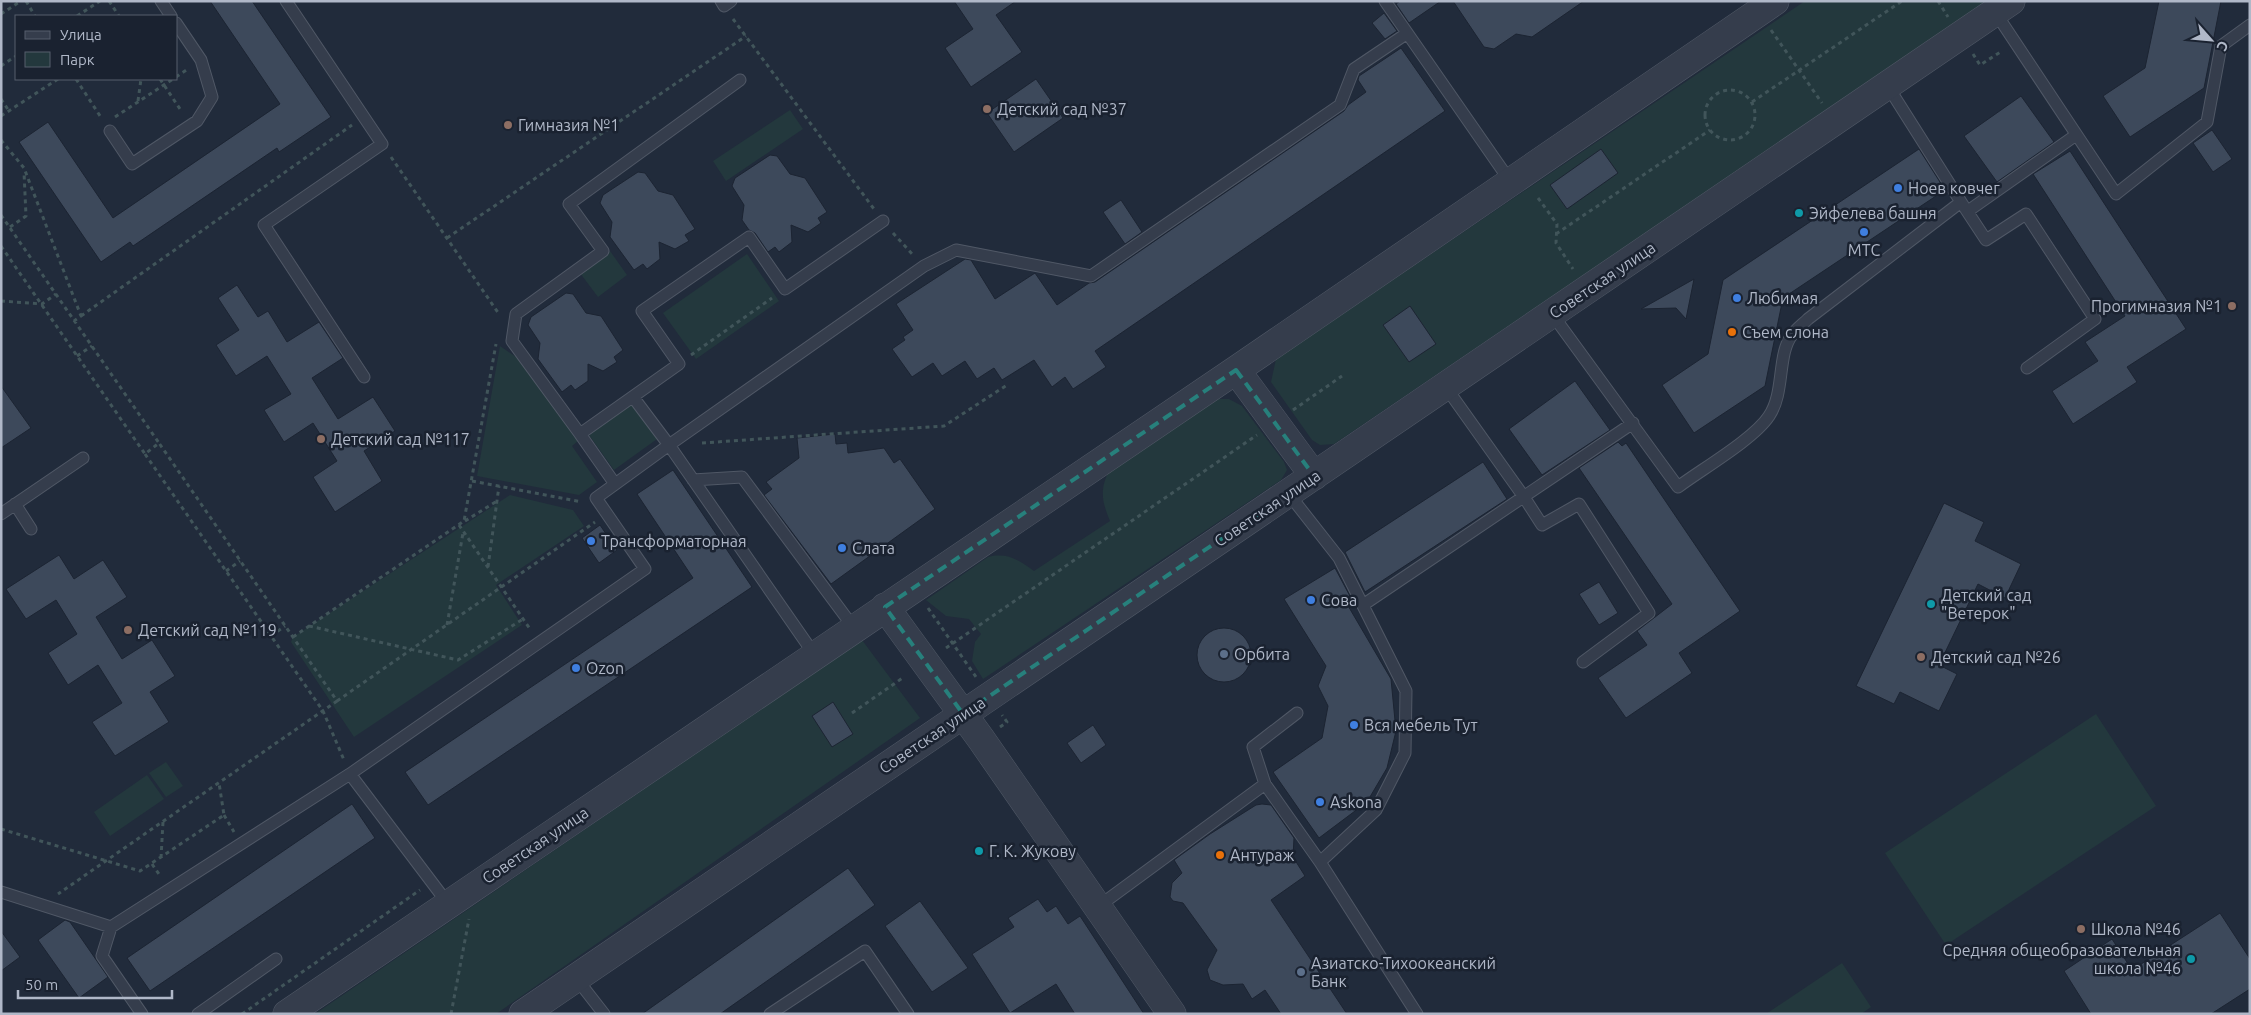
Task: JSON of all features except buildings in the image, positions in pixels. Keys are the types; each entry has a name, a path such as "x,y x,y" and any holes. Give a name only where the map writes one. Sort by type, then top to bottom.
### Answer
{"street":[{"name":"Советская улица","path":"287,1014 459,909 814,654 1236,370 1775,1"},
{"name":"Советская улица","path":"523,1014 2003,7"},
{"path":"1236,370 1314,476"},
{"path":"885,607 1099,906 1172,1014"}],"lane":[{"path":"161,1 170,15"},
{"path":"286,1 382,144 264,224 364,377"},
{"path":"1385,1 1406,34 1510,181"},
{"path":"2003,7 2015,42 2116,194 2207,122 2221,46 2250,25"},
{"path":"108,127 132,164 197,121 212,96 201,60 178,26"},
{"path":"142,1014 102,956 112,928 350,774 645,569 596,498 924,266 956,250 1091,276 1340,105 1354,69 1406,34"},
{"path":"615,484 512,341 516,314 603,251 569,204 740,80"},
{"path":"1887,85 1986,240 2026,214 2094,318 2027,368"},
{"path":"1552,314 1678,487 1758,429 1770,415 1778,396 1784,358 1790,336 1808,319 1965,207 2076,134"},
{"path":"580,434 679,364 642,311 749,237 785,289 883,221"},
{"path":"1445,386 1542,525 1578,504 1649,613 1583,662"},
{"path":"633,398 669,445 814,654"},
{"path":"1363,605 1633,423"},
{"path":"1,514 83,458"},
{"path":"693,480 742,477 854,628"},
{"path":"1288,493 1339,558 1406,691 1405,753 1376,810 1320,862"},
{"path":"15,504 32,528"},
{"path":"1297,713 1253,747 1265,784 1320,862 1417,1014"},
{"path":"350,774 431,882 459,909"},
{"path":"1099,906 1265,784"},
{"path":"1,892 112,928"},
{"path":"770,1014 865,951 908,1014"},
{"path":"198,1014 276,959"},
{"path":"576,978 604,1014"}],"path":[{"path":"1,14 21,1"},
{"path":"26,1 35,15"},
{"path":"79,15 100,1"},
{"path":"109,1 118,15"},
{"path":"1752,102 1902,1"},
{"path":"1938,1 1953,24"},
{"path":"725,3 746,36 883,221 924,266"},
{"path":"1769,28 1826,109"},
{"path":"447,238 746,36"},
{"path":"1970,50 1980,65 2015,42"},
{"path":"1,66 15,57"},
{"path":"1,116 56,80"},
{"path":"77,80 108,127 138,102 172,80"},
{"path":"138,102 141,80"},
{"path":"161,80 190,125"},
{"path":"1733,90 1744,94 1752,102 1755,112 1754,123 1748,132 1740,138 1729,140 1719,137 1710,130 1706,120 1706,108 1712,98 1722,92 1733,90"},
{"path":"1,99 9,111"},
{"path":"74,321 364,117"},
{"path":"1556,234 1710,130"},
{"path":"1,140 24,168 81,316"},
{"path":"382,144 501,316"},
{"path":"10,227 26,216 24,168"},
{"path":"1538,198 1557,224 1556,242 1573,269"},
{"path":"1,215 337,701"},
{"path":"1,246 322,711 350,774"},
{"path":"679,364 785,289"},
{"path":"1,301 42,304 56,294"},
{"path":"464,522 498,336"},
{"path":"77,356 92,346"},
{"path":"946,648 1342,376"},
{"path":"669,445 944,426 1007,385"},
{"path":"145,454 159,443"},
{"path":"472,480 604,510"},
{"path":"488,568 499,486"},
{"path":"293,637 497,501"},
{"path":"42,906 501,587 604,510"},
{"path":"459,525 539,642"},
{"path":"447,625 463,532"},
{"path":"226,571 240,561"},
{"path":"927,605 978,680"},
{"path":"309,626 458,660 523,619"},
{"path":"271,636 285,626"},
{"path":"852,713 904,677"},
{"path":"1,829 140,871 224,815 219,783"},
{"path":"161,858 163,822"},
{"path":"242,1014 431,882"},
{"path":"450,1014 459,909"}],"highlighted area":[{"path":"1236,370 1314,476 963,714 885,607"}],"green space":[{"path":"1805,1 1990,1 1334,444 1320,445 1312,440 1271,382 1276,359"},
{"path":"790,110 803,129 726,181 713,161"},
{"path":"610,251 627,275 598,297 580,273"},
{"path":"747,254 779,301 696,359 663,313"},
{"path":"500,346 526,364 578,441 572,446 597,482 579,495 477,476"},
{"path":"639,399 664,434 614,470 589,435"},
{"path":"1216,399 1229,399 1242,406 1284,462 1287,470 1281,480 983,679 972,661 975,642 981,634 969,619 946,616 926,600 988,557 1007,556 1018,560 1034,571 1110,521 1105,508 1103,489 1110,469"},
{"path":"510,495 573,510 584,526 496,585 522,625 354,737 291,642 293,637"},
{"path":"862,640 920,718 496,1014 315,1014"},
{"path":"2096,714 2156,806 1946,945 1885,853"},
{"path":"166,762 183,786 166,797 149,773"},
{"path":"147,775 164,799 110,836 94,812"},
{"path":"1842,963 1871,1007 1861,1014 1766,1014"}],"place":[{"name":"Детский сад №37","path":"987,109"},
{"name":"Гимназия №1","path":"508,125"},
{"name":"Ноев ковчег","path":"1898,188"},
{"name":"Эйфелева башня","path":"1799,213"},
{"name":"МТС","path":"1864,232"},
{"name":"Любимая","path":"1737,298"},
{"name":"Прогимназия №1","path":"2232,306"},
{"name":"Съем слона","path":"1732,332"},
{"name":"Детский сад №117","path":"321,439"},
{"name":"Трансформаторная","path":"591,541"},
{"name":"Слата","path":"842,548"},
{"name":"Сова","path":"1311,600"},
{"name":"Детский сад \"Ветерок\"","path":"1931,604"},
{"name":"Детский сад №119","path":"128,630"},
{"name":"Орбита","path":"1224,654"},
{"name":"Детский сад №26","path":"1921,657"},
{"name":"Ozon","path":"576,668"},
{"name":"Вся мебель Тут","path":"1354,725"},
{"name":"Askona","path":"1320,802"},
{"name":"Г. К. Жукову","path":"979,851"},
{"name":"Антураж","path":"1220,855"},
{"name":"Школа №46","path":"2081,929"},
{"name":"Средняя общеобразовательная школа №46","path":"2191,959"},
{"name":"Азиатско-Тихоокеанский Банк","path":"1301,972"}]}
